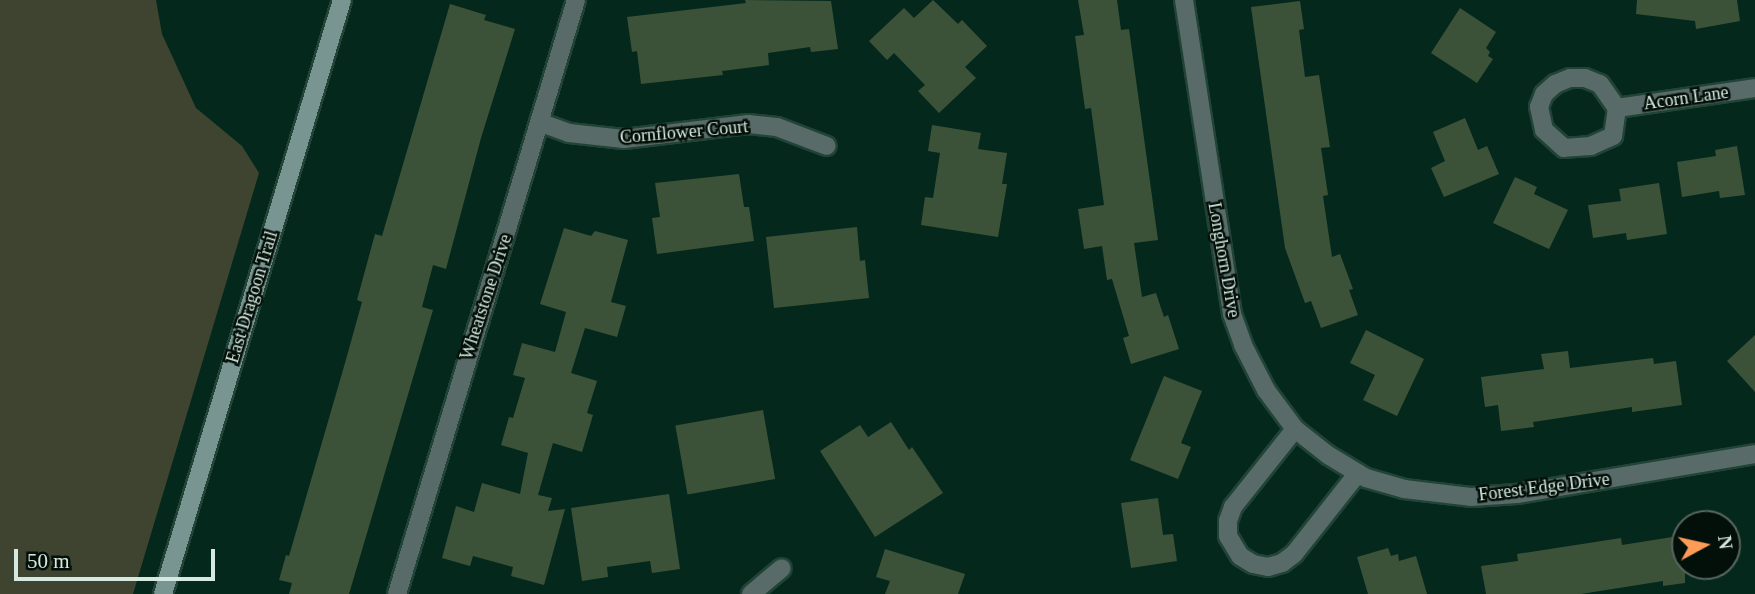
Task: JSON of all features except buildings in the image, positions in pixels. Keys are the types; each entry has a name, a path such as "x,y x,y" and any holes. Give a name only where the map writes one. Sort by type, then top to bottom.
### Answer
{"street":[{"name":"East Dragoon Trail","path":"163,594 342,0"},
{"name":"Wheatstone Drive","path":"397,594 576,0"},
{"name":"Longhorn Drive","path":"1184,0 1232,314 1242,345 1266,390 1294,429 1328,456 1358,473"},
{"path":"1570,78 1585,78 1600,84 1617,108 1613,136 1591,146 1563,148 1544,130 1539,107 1544,94 1555,84 1570,78"},
{"name":"Acorn Lane","path":"1617,108 1755,88"},
{"name":"Cornflower Court","path":"539,122 569,133 624,139 748,124 777,127 827,146"},
{"path":"1294,429 1233,507 1228,521 1228,536 1240,556 1253,564 1268,566 1282,563 1294,554 1358,473"},
{"name":"Forest Edge Drive","path":"1358,473 1404,489 1471,497 1517,494 1755,454"},
{"path":"751,594 782,568"}],"green space":[{"path":"0,0 156,0 162,34 196,108 242,146 259,173 133,594 0,594"}]}
